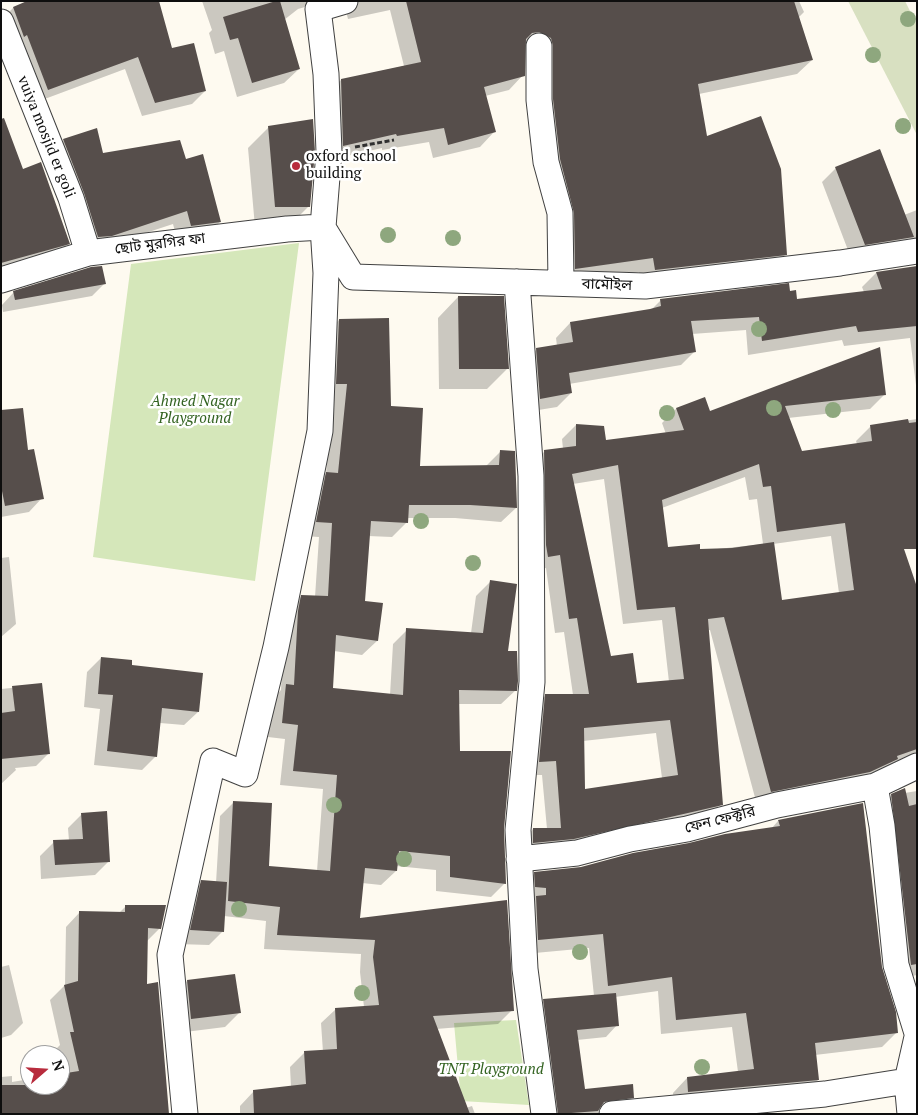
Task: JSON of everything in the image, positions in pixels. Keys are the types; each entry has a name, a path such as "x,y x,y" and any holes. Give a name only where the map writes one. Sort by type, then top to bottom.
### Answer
{"street":[{"path":"185,1114 170,954 213,761 245,774 303,521 320,431 326,273 323,227 329,152 326,74 318,9 345,1"},
{"name":"vuiya mosjid er goli","path":"1,22 71,198 88,253"},
{"path":"539,46 539,100 546,162 560,213 561,283"},
{"name":"ছোট মুরগির ফা","path":"1,280 88,253 287,228 323,227"},
{"name":"বামৌইল","path":"323,227 353,277 645,286 840,263 917,250"},
{"path":"517,282 531,476 532,682 518,830 525,969 544,1114"},
{"name":"ফেন ফেক্টরি","path":"519,858 577,853 630,839 686,829 777,805 875,786 917,766"},
{"path":"875,786 882,826 896,965 917,1033"},
{"path":"910,1114 907,1081 917,1037"},
{"path":"612,1114 825,1094 907,1081"}],"path":[{"path":"329,152 394,140"}],"green space":[{"path":"848,1 905,1 917,25 917,135"},
{"name":"Ahmed Nagar Playground","path":"299,243 255,581 93,557 131,264"},
{"name":"TNT Playground","path":"516,1020 529,1105 461,1101 454,1023"}],"building":[{"path":"27,1 159,1 172,48 194,43 206,91 155,103 138,57 48,90 27,35 24,37 13,7"},
{"path":"280,1 300,69 252,83 238,38 230,40 223,17"},
{"path":"406,1 794,1 813,60 698,84 707,136 761,116 781,169 787,255 655,270 653,258 575,269 574,213 560,159 553,99 553,46 551,38 539,32 532,33 526,39 525,76 484,87 496,132 448,145 444,128 397,136 396,134 343,146 341,79 421,62"},
{"path":"4,118 23,169 41,162 70,244 1,263 1,119"},
{"name":"oxford school building","path":"313,119 315,152 310,207 275,207 268,126"},
{"path":"97,128 103,153 180,140 186,159 203,154 221,222 191,226 187,211 112,236 98,237 84,193 63,139"},
{"path":"880,149 914,237 865,245 835,167"},
{"path":"102,266 106,284 15,300 13,291 91,267"},
{"path":"917,266 917,326 858,332 856,326 762,341 759,317 691,321 696,352 569,373 572,393 540,399 536,348 573,342 570,322 650,309 661,306 660,299 789,283 790,291 796,290 797,299 882,289 876,272"},
{"path":"458,296 504,296 509,369 459,369"},
{"path":"389,318 391,406 423,408 420,466 499,465 500,450 515,451 517,508 470,505 409,505 408,523 371,521 365,601 383,603 378,641 336,635 333,688 403,695 406,628 483,633 490,580 517,584 508,651 517,651 518,681 517,691 459,690 460,751 511,751 504,829 506,884 450,877 450,856 399,851 397,871 365,868 360,918 507,900 514,1011 433,1016 470,1114 254,1114 253,1090 306,1084 304,1051 337,1049 335,1008 379,1005 373,957 375,940 277,935 280,907 228,901 233,801 272,803 269,866 330,871 337,775 293,771 298,725 282,723 286,684 294,685 298,611 301,595 328,596 332,523 316,522 326,472 338,473 347,384 336,384 339,319"},
{"path":"880,347 886,395 785,406 802,451 872,441 870,425 908,419 909,423 917,422 917,549 904,549 917,587 917,749 897,756 898,759 870,772 771,792 724,617 708,619 723,805 574,839 533,843 533,828 561,828 556,761 539,762 545,694 589,694 577,618 569,619 560,555 548,557 546,545 544,450 576,446 576,424 604,426 606,440 684,430 676,408 705,397 710,411","holes":["759,464 763,487 771,486 777,532 845,523 854,590 782,600 774,542 732,548 700,549 700,544 668,547 662,500","618,465 637,610 675,607 684,679 637,683 633,653 611,656 572,474","670,720 678,775 585,789 584,728"]},
{"path":"23,408 28,450 34,449 44,499 5,506 1,486 1,410"},
{"path":"101,657 132,660 132,665 203,673 199,712 162,708 157,757 107,751 113,695 98,694"},
{"path":"42,683 50,754 1,759 1,713 15,711 12,686"},
{"path":"905,788 909,806 917,804 917,964 911,965 891,794"},
{"path":"863,803 882,967 896,1012 898,1033 815,1043 819,1080 688,1092 687,1077 754,1069 746,1013 676,1020 672,977 608,986 603,934 538,940 536,896 546,895 546,888 535,887 534,872 581,867 633,853 689,843 725,834 780,826 778,820"},
{"path":"107,811 110,862 55,865 53,840 83,839 81,813"},
{"path":"201,880 227,882 224,932 190,930"},
{"path":"125,905 166,905 161,929 148,928 147,984 158,982 169,1114 1,1114 1,1085 20,1085 20,1095 70,1095 70,1072 79,1071 70,1032 74,1032 64,985 78,981 79,911 125,912"},
{"path":"235,974 241,1013 191,1019 187,980"},
{"path":"616,993 619,1026 577,1030 585,1089 633,1084 634,1098 604,1102 598,1111 558,1114 543,999"}],"place":[{"name":"oxford school building","path":"296,166"}]}
